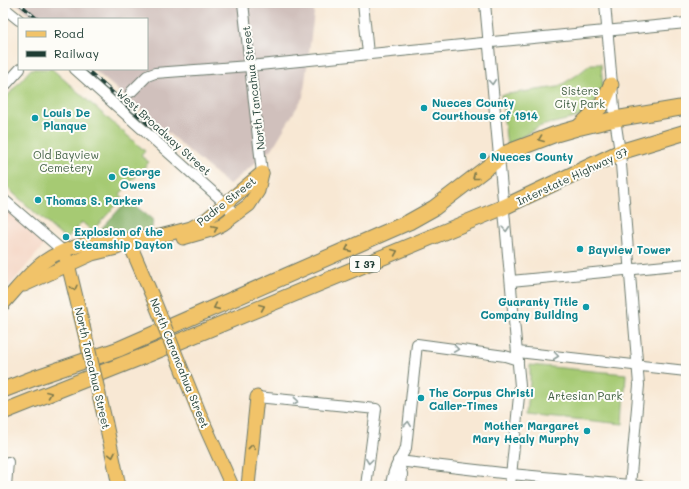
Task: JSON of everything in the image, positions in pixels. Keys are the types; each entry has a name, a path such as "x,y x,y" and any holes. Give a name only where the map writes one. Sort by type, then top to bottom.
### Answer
{"highway":[{"path":"577,128 602,105 611,85"},
{"path":"502,158 556,134 577,128 615,119 686,107"},
{"name":"Interstate Highway 37","path":"504,207 620,152 686,132"},
{"name":"I 37","path":"5,389 126,346 409,222 434,208 502,158"},
{"name":"I 37","path":"3,414 28,402 142,357 504,207"}],"main road":[{"name":"Padre Street","path":"18,287 92,254 129,243 191,228 207,219 262,173"},
{"name":"Padre Street","path":"3,304 42,263 53,255 63,251 86,244 164,242 195,235 223,224 249,205 255,197 261,183 262,173"},
{"name":"North Carancahua Street","path":"129,243 201,417 232,486"},
{"name":"North Tancahua Street","path":"63,251 68,264 106,424 119,486"},
{"path":"248,486 257,397"}],"street":[{"name":"North Tancahua Street","path":"243,3 262,173"},
{"path":"364,3 368,54"},
{"path":"485,3 488,43 502,158 504,207 520,386 510,486"},
{"path":"398,461 633,486 639,385 638,366 620,152 611,85 605,3"},
{"path":"3,7 18,19"},
{"path":"131,92 147,76 155,73 250,66 686,23"},
{"path":"3,88 19,70"},
{"name":"West Broadway Street","path":"76,70 226,203 235,215"},
{"path":"3,199 63,251"},
{"path":"511,281 686,264"},
{"path":"391,486 392,477 398,461 406,448 417,344 505,356 686,371"},
{"path":"257,397 376,409 366,486"},
{"path":"398,461 402,474 401,486"},
{"path":"6,486 8,462"}],"shaded area":[{"path":"16,3 313,3 314,13 303,97 272,149 229,185 94,70 148,70 148,18 33,18"},
{"path":"3,207 46,243 3,293"}],"green space":[{"name":"Sisters City Park","path":"591,64 601,64 603,89 587,115 541,126 507,146 501,95 558,87"},
{"name":"Old Bayview Cemetery","path":"30,70 53,70 145,151 141,156 149,162 120,194 123,198 92,231 82,222 66,240 3,184 3,101"},
{"path":"128,200 153,220 152,228 102,237 99,231"},
{"name":"Artesian Park","path":"530,365 626,374 623,424 527,414"}],"railway":[{"path":"19,3 36,18"},
{"path":"87,70 174,147"}],"place":[{"name":"Nueces County Courthouse of 1914","path":"424,108"},
{"name":"Louis De Planque","path":"35,118"},
{"name":"Nueces County","path":"483,156"},
{"name":"George Owens","path":"112,177"},
{"name":"Thomas S. Parker","path":"38,200"},
{"name":"Explosion of the Steamship Dayton","path":"66,237"},
{"name":"Bayview Tower","path":"580,249"},
{"name":"Guaranty Title Company Building","path":"586,307"},
{"name":"The Corpus Christi Caller-Times","path":"421,398"},
{"name":"Mother Margaret Mary Healy Murphy","path":"587,431"}]}
